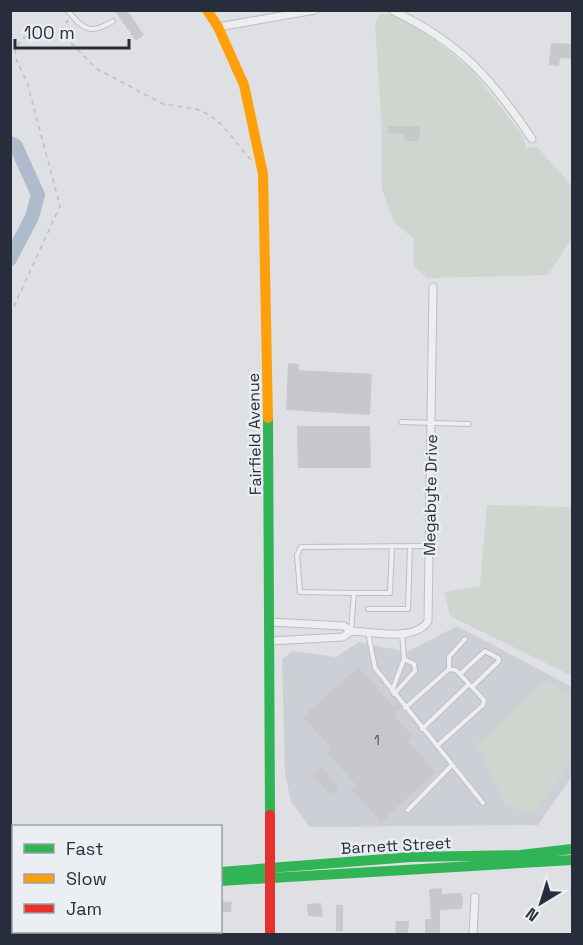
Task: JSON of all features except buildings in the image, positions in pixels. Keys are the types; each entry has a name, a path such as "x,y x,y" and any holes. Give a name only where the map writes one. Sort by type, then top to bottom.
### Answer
{"street":[{"name":"Fairfield Avenue","path":"207,10 218,27 244,86 263,174 267,312 270,622 270,934"},
{"path":"218,27 315,10"},
{"path":"392,10 449,42 471,61 512,110 532,140"},
{"name":"Megabyte Drive","path":"270,622 344,626 351,631 402,633 418,632 428,621 433,287"},
{"name":"Megabyte Drive","path":"270,641 343,638 351,631"},
{"name":"Barnett Street","path":"222,881 411,857 520,855 573,849"},
{"name":"Barnett Street","path":"222,872 270,873 573,860"},
{"path":"473,934 475,897"}],"lane":[{"path":"67,10 89,29 100,29 113,21"},
{"path":"401,422 469,424"},
{"path":"392,546 390,593 300,592 297,555 301,547 392,546 429,546"},
{"path":"368,609 408,609 410,546"},
{"path":"351,631 354,593"},
{"path":"367,632 375,668 483,803"},
{"path":"393,693 404,659 402,633"},
{"path":"405,708 449,669 449,657 465,639"},
{"path":"422,729 499,661 498,658 486,651 460,674"},
{"path":"393,693 415,671 414,664 404,659"},
{"path":"436,746 483,705 484,700 460,674 449,669"},
{"path":"408,810 452,765"}],"path":[{"path":"60,32 72,16"},
{"path":"10,315 60,206 27,82 16,59 15,50 23,38 46,31 60,32 97,69 163,104 196,109 210,115 222,125 263,174"}],"shaded area":[{"path":"380,14 404,16 471,69 523,136 526,148 537,147 572,186 572,238 548,275 427,278 413,265 414,239 394,222 382,189 381,115 375,23"},
{"path":"487,505 572,507 572,676 450,616 444,592 480,586"},
{"path":"457,626 572,687 572,776 538,825 310,827 291,802 285,773 282,659 293,651 336,657 359,642 407,652"},
{"path":"546,680 572,695 572,757 535,814 506,806 477,745"}],"waterway":[{"path":"10,143 16,146 38,195 32,217 10,259"}],"traffic: fast":[{"path":"268,418 270,815"},
{"path":"222,872 411,857 520,855 572,849"},
{"path":"222,881 572,860"}],"traffic: slow":[{"path":"207,10 218,27 244,85 263,174 268,418"}],"traffic: jam":[{"path":"270,815 270,934"}]}
